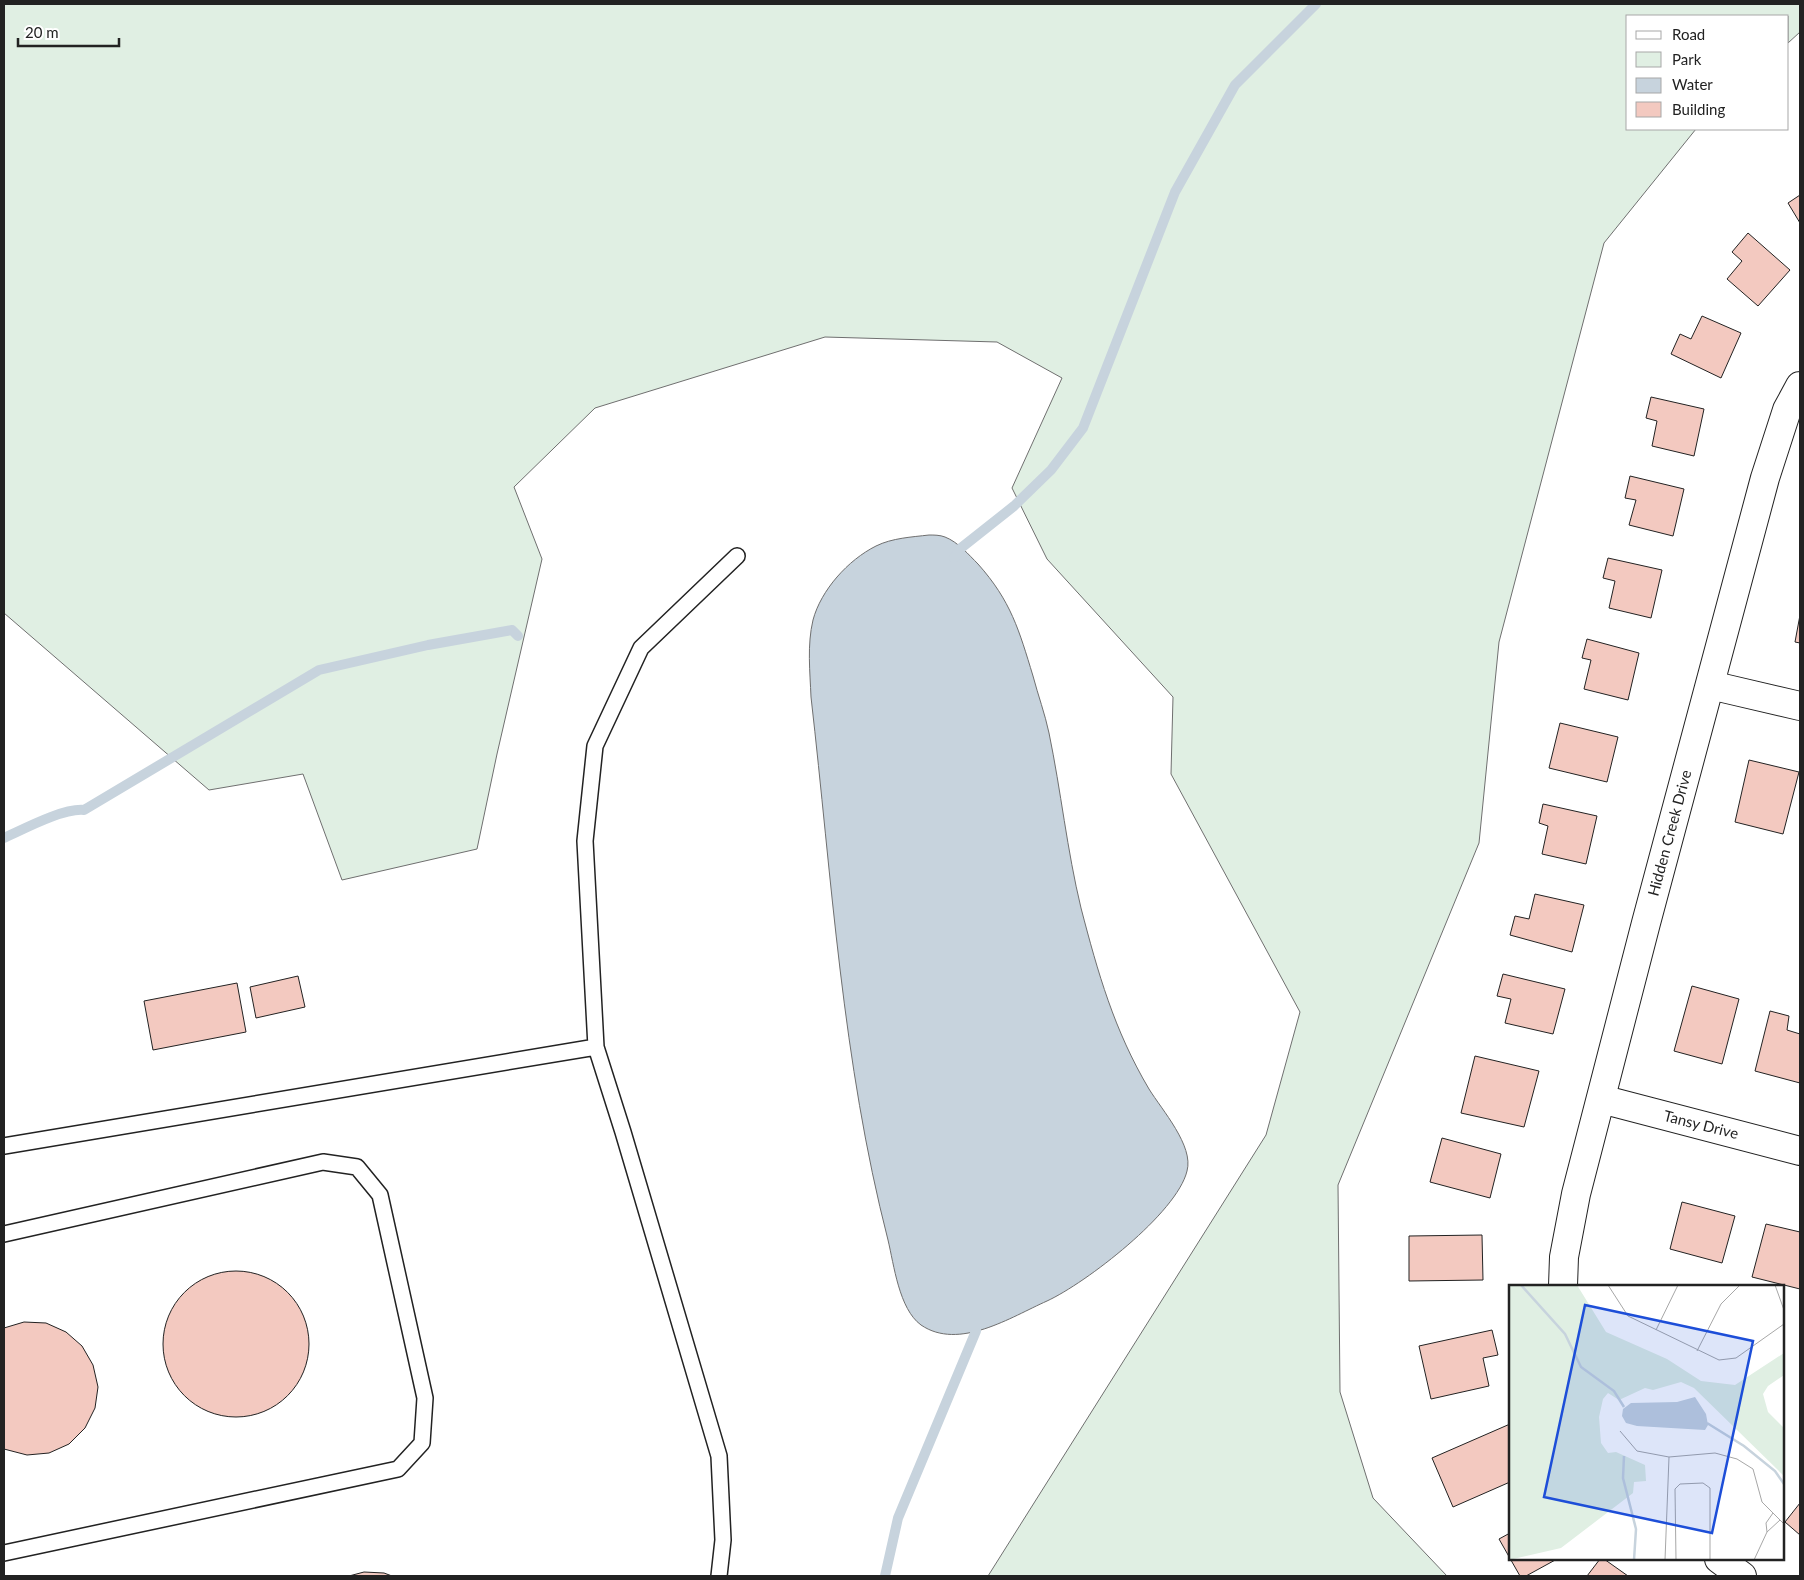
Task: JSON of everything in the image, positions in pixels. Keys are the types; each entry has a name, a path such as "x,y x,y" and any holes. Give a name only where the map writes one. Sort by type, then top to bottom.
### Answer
{"street":[{"name":"Hidden Creek Drive","path":"1563,1285 1564,1257 1576,1194 1646,923 1766,478 1787,410 1800,386"},
{"path":"1710,685 1800,706"},
{"name":"Tansy Drive","path":"1601,1099 1800,1151"},
{"path":"1720,1560 1742,1576"}],"lane":[{"path":"719,1576 723,1540 719,1456 596,1047 585,841 595,746 641,648 737,556"},
{"path":"4,1146 596,1047"},
{"path":"4,1234 323,1162 357,1167 380,1195 425,1398 422,1443 398,1469 4,1553"}],"green space":[{"path":"4,4 1800,4 1800,32 1789,42 1789,15 1626,15 1626,130 1695,130 1604,243 1499,642 1479,843 1338,1185 1340,1392 1373,1498 1447,1576 988,1576 1266,1135 1300,1012 1171,774 1173,697 1047,559 1012,488 1062,378 997,342 825,337 595,408 514,487 542,559 477,849 342,880 303,774 209,790 4,613"}],"water":[{"path":"929,535 950,539 959,545 978,564 999,591 1013,617 1033,676 1047,726 1076,886 1087,932 1108,1001 1137,1067 1149,1089 1176,1128 1186,1151 1188,1161 1187,1171 1180,1188 1166,1206 1149,1226 1106,1263 1064,1292 1017,1315 985,1329 952,1334 936,1332 921,1325 914,1318 902,1298 872,1173 849,1038 840,970 811,697 809,649 813,620 822,598 837,577 855,559 882,543"}],"building":[{"path":"1800,195 1800,223 1788,203"},
{"path":"1748,233 1790,270 1758,306 1727,279 1742,261 1732,252"},
{"path":"1702,316 1741,333 1721,378 1671,354 1680,334 1691,339"},
{"path":"1651,397 1704,409 1694,456 1652,446 1657,421 1646,418"},
{"path":"1630,476 1684,489 1673,536 1629,525 1636,500 1625,498"},
{"path":"1608,558 1662,570 1651,618 1609,608 1615,581 1603,578"},
{"path":"1800,615 1800,643 1795,642"},
{"path":"1587,639 1639,653 1628,700 1584,689 1591,660 1582,658"},
{"path":"1560,723 1618,737 1607,782 1549,768"},
{"path":"1749,760 1799,772 1783,834 1735,822"},
{"path":"1543,804 1597,816 1586,864 1542,854 1548,826 1539,823"},
{"path":"1535,894 1584,905 1572,952 1510,935 1515,916 1529,919"},
{"path":"1503,974 1565,989 1553,1034 1505,1023 1511,999 1497,996"},
{"path":"298,976 305,1007 256,1018 250,987"},
{"path":"237,983 246,1032 153,1050 144,1001"},
{"path":"1692,986 1739,999 1722,1064 1674,1051"},
{"path":"1770,1011 1789,1016 1787,1030 1800,1034 1800,1083 1755,1071"},
{"path":"1475,1056 1539,1071 1524,1127 1461,1113"},
{"path":"1442,1138 1501,1154 1490,1198 1430,1182"},
{"path":"1682,1202 1735,1216 1722,1263 1670,1249"},
{"path":"1766,1224 1800,1232 1800,1289 1752,1277"},
{"path":"1482,1235 1483,1280 1409,1281 1409,1236"},
{"path":"236,1271 264,1277 287,1293 303,1316 309,1344 303,1372 287,1395 264,1411 236,1417 208,1411 185,1395 169,1372 163,1344 169,1316 185,1293 208,1277"},
{"path":"24,1322 46,1323 66,1332 82,1346 93,1365 98,1387 95,1408 85,1428 69,1444 49,1453 27,1455 4,1449 4,1328"},
{"path":"1492,1330 1498,1355 1483,1358 1489,1386 1431,1399 1419,1346"},
{"path":"1509,1424 1509,1482 1453,1507 1432,1458"},
{"path":"1800,1503 1800,1535 1785,1522"},
{"path":"1509,1534 1509,1556 1499,1539"},
{"path":"1511,1560 1555,1560 1526,1576 1520,1576"},
{"path":"1599,1560 1605,1560 1628,1576 1587,1576"},
{"path":"364,1572 384,1573 392,1576 349,1576"}],"waterway":[{"path":"954,558 961,548 1014,506 1051,470 1083,428 1175,192 1235,85 1316,4"},
{"path":"4,838 65,812 84,810 319,670 428,645 512,630 518,636"},
{"path":"885,1576 898,1518 976,1331 976,1318"}]}
